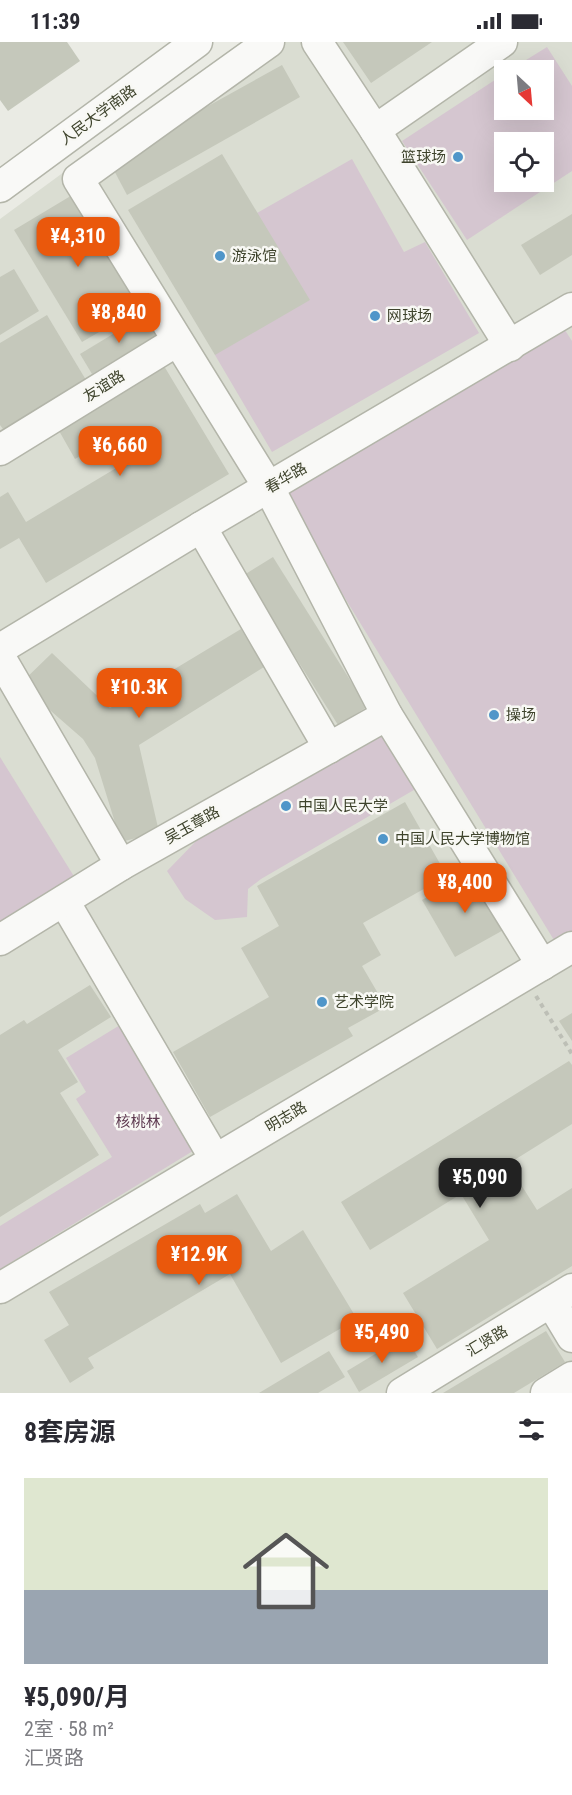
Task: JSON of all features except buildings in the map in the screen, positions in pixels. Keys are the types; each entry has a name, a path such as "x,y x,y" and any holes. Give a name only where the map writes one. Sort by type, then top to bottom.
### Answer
{"street":[{"name":"人民大学南路","path":"0,188 197,42"},
{"path":"268,42 78,179 269,488 387,715 533,971"},
{"path":"317,42 510,346"},
{"path":"375,130 502,42"},
{"name":"春华路","path":"0,649 201,527 572,308"},
{"name":"友谊路","path":"0,450 177,341"},
{"path":"201,527 329,748"},
{"path":"0,657 121,865"},
{"name":"吴玉章路","path":"0,940 121,865 387,715"},
{"path":"64,901 215,1159"},
{"name":"明志路","path":"0,1288 572,947"},
{"path":"562,1296 572,1336"},
{"name":"汇贤路","path":"402,1393 562,1296"},
{"path":"546,1393 572,1377"}],"path":[{"path":"533,971 572,1054"}],"shaded area":[{"name":"中国人民大学","path":"241,42 572,42 572,1393 0,1393 0,219"}],"green space":[{"name":"篮球场","path":"547,47 572,86 572,171 554,183 554,132 494,132 494,192 540,192 467,240 402,141 494,81 494,120 554,120 554,60 526,60"},
{"name":"网球场","path":"352,159 404,252 425,242 479,333 272,452 215,355 257,213"},
{"name":"操场","path":"561,324 572,341 572,936 557,945 282,495"},
{"path":"381,726 419,787 261,879 248,889 247,917 215,920 185,899 167,871 201,836"},
{"path":"0,757 75,878 0,924"},
{"name":"核桃林","path":"125,1022 201,1146 0,1269 0,1226 112,1157 76,1099 86,1092 66,1058"}],"place":[{"name":"篮球场","path":"458,157"},
{"name":"游泳馆","path":"220,256"},
{"name":"网球场","path":"375,316"},
{"name":"操场","path":"494,715"},
{"name":"中国人民大学","path":"286,806"},
{"name":"中国人民大学博物馆","path":"383,839"},
{"name":"艺术学院","path":"322,1002"}]}
